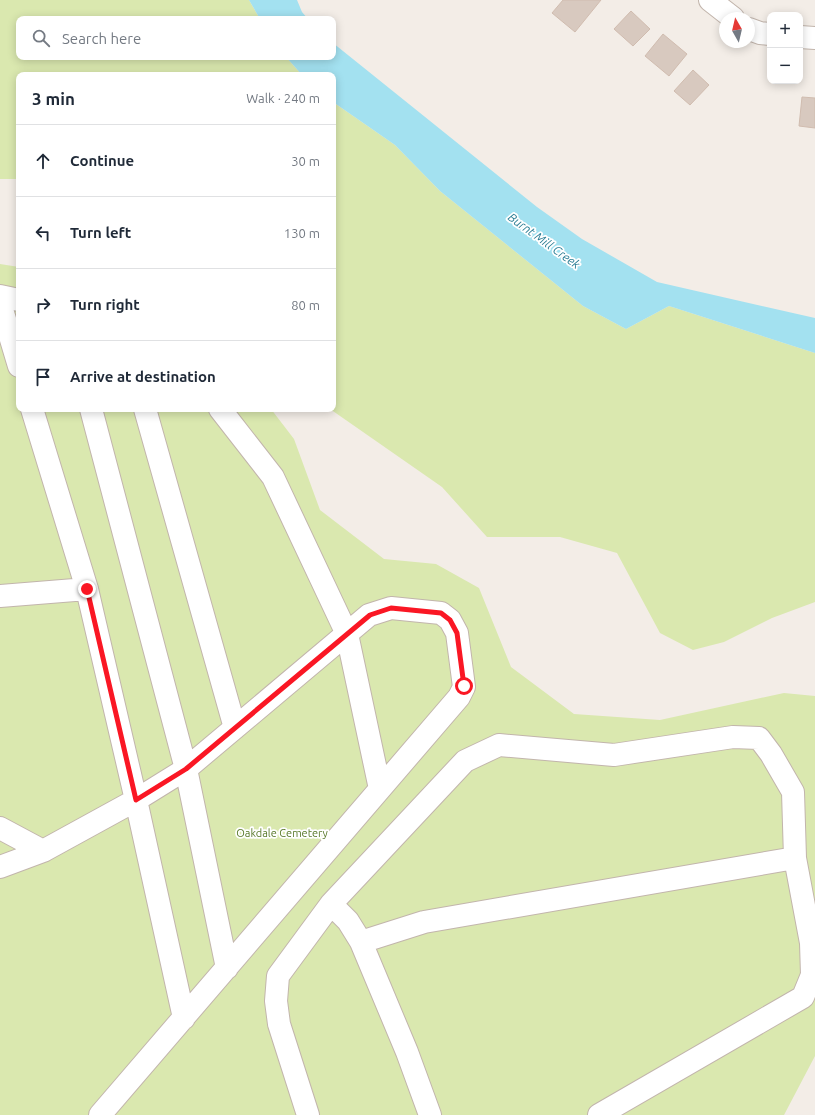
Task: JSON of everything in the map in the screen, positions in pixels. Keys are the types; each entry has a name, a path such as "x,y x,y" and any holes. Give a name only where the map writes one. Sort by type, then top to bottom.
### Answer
{"street":[{"path":"710,0 725,12"},
{"path":"755,31 767,34"},
{"path":"803,37 815,38"},
{"path":"0,296 16,299"},
{"path":"0,303 16,356"},
{"path":"33,412 87,589 136,800 184,1018"},
{"path":"92,412 186,769 227,968"},
{"path":"146,412 235,728"},
{"path":"222,412 273,477 347,634 380,789"},
{"path":"0,596 87,589"},
{"path":"0,867 43,851 136,800 186,769 370,615 391,608 441,613 450,620 457,633 464,686 459,697 184,1018 107,1111"},
{"path":"308,1115 279,1024 276,1001 278,976 330,904 465,761 499,745 614,755 733,737 759,738 771,754 793,792 795,858 810,943 812,975 803,997 599,1115"},
{"path":"0,828 43,851"},
{"path":"361,942 424,922 795,858"},
{"path":"330,904 348,921 361,942 407,1052 430,1115"}],"green space":[{"path":"0,0 249,0 258,16 16,16 16,60 289,60 299,72 16,72 16,179 0,179"},
{"path":"336,104 395,145 440,191 583,306 626,329 669,306 815,353 815,602 772,618 724,642 693,650 660,633 617,553 560,537 487,537 442,487 334,412 336,412"},
{"name":"Oakdale Cemetery","path":"0,264 16,267 16,412 273,412 294,439 320,510 384,559 436,564 479,588 511,667 574,714 660,720 784,693 815,696 815,1056 784,1115 0,1115"}],"water":[{"path":"249,0 297,0 305,16 258,16"},
{"name":"Burnt Mill Creek","path":"336,45 537,207 582,239 657,282 815,318 815,353 669,306 626,329 583,306 440,191 395,145 336,104 336,72 299,72 289,60 336,60"}],"building":[{"path":"563,0 601,0 575,32 552,13"},
{"path":"631,11 650,29 633,46 614,29"},
{"path":"663,34 687,54 669,76 645,56"},
{"path":"693,70 709,85 690,105 674,91"},
{"path":"802,97 815,98 815,128 799,126"}],"route":[{"path":"87,589 136,800 186,769 370,615 391,608 441,613 450,620 457,633 464,686"}]}
